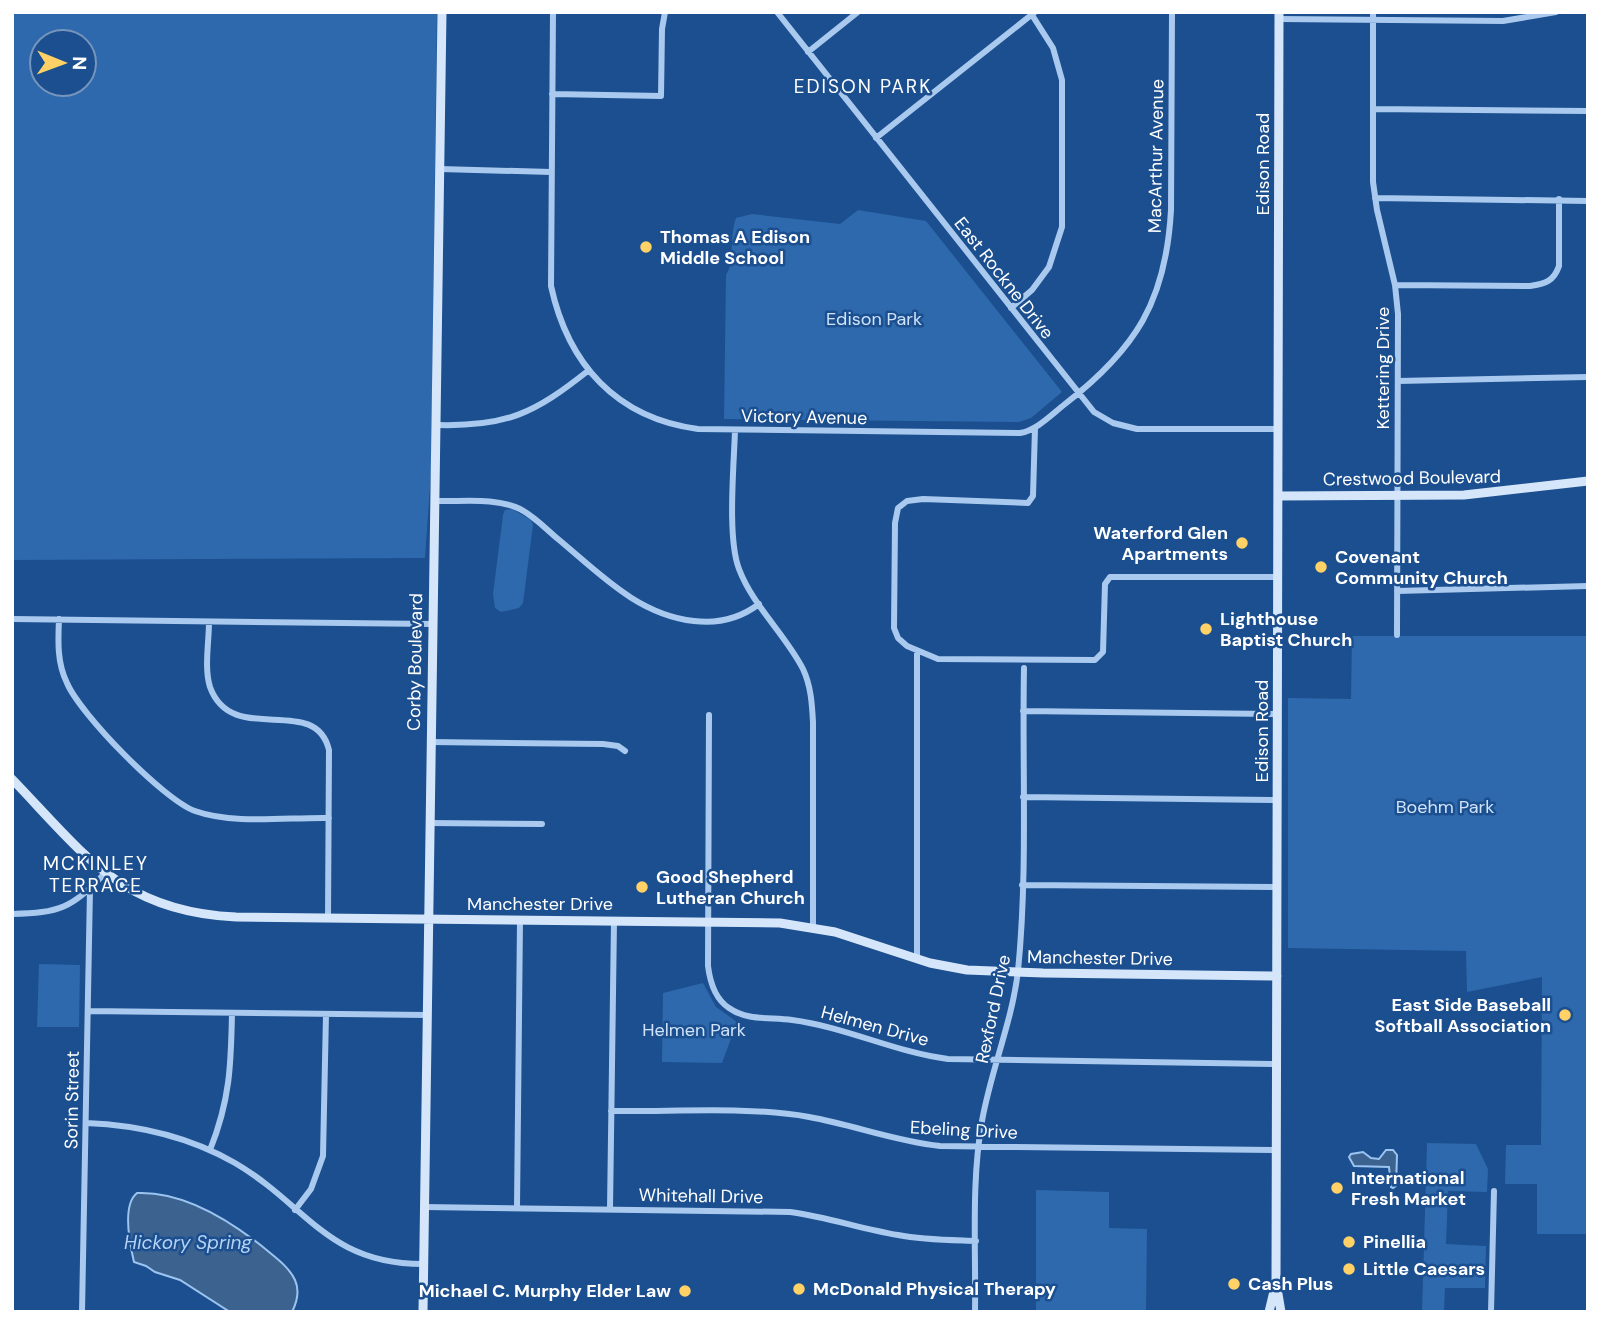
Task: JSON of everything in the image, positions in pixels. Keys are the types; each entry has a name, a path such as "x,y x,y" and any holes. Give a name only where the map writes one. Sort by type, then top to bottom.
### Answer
{"street":[{"name":"Corby Boulevard","path":"423,1312 442,12"},
{"name":"Victory Avenue","path":"553,12 551,286 570,344 589,370 621,399 653,417 683,427 1020,433 1035,428"},
{"path":"552,94 662,96 665,12"},
{"name":"East Rockne Drive","path":"776,12 1086,405 1103,418 1127,428 1278,429"},
{"path":"808,52 858,12"},
{"name":"MacArthur Avenue","path":"1035,428 1078,394 1118,357 1152,303 1166,261 1171,209 1172,12"},
{"path":"1459,12 1459,20"},
{"path":"1279,16 1516,20 1556,12"},
{"path":"876,138 1034,14 1053,48 1062,79 1062,227 1049,267 1032,290 1011,308"},
{"name":"Edison Road","path":"1279,16 1276,1282 1281,1312"},
{"name":"Kettering Drive","path":"1373,16 1375,198 1395,285 1398,314 1397,635"},
{"path":"1373,109 1588,111"},
{"path":"440,169 551,172"},
{"path":"1375,198 1588,201"},
{"path":"1395,285 1530,286 1547,282 1556,274 1559,265 1559,200"},
{"path":"437,425 481,424 521,414 548,402 589,370"},
{"path":"1398,381 1588,377"},
{"path":"1035,428 1031,501 923,499 901,504 895,516 894,628 898,638 906,646 937,659 1095,660 1104,652 1105,584 1110,577 1278,577"},
{"path":"735,430 734,548 740,572 802,668 811,693 813,927"},
{"name":"Crestwood Boulevard","path":"1278,496 1492,493 1588,481"},
{"path":"435,501 498,502 522,510 624,594 648,608 678,618 719,621 740,616 759,604"},
{"path":"1397,590 1588,586"},
{"path":"12,619 432,624"},
{"path":"59,620 59,657 72,694 84,711 169,796 194,810 213,816 329,818"},
{"path":"209,622 208,678 221,705 249,719 297,720 306,723 322,733 327,741 328,918"},
{"path":"917,651 917,959"},
{"name":"Rexford Drive","path":"975,1312 982,1121 1018,973 1022,885 1024,668"},
{"path":"1023,710 1278,714"},
{"name":"Helmen Drive","path":"709,715 708,966 711,983 719,998 736,1012 751,1017 820,1025 918,1054 948,1059 1277,1064"},
{"path":"430,742 603,744 618,746 625,751"},
{"name":"Manchester Drive","path":"12,779 105,873 143,897 188,912 236,917 761,922 813,927 917,959 967,970 1277,976"},
{"path":"1023,797 1278,800"},
{"path":"429,823 542,824"},
{"path":"12,914 54,911 71,904 105,873"},
{"path":"1022,885 1277,887"},
{"name":"Sorin Street","path":"82,1312 90,889"},
{"path":"517,1208 520,920"},
{"path":"610,1209 614,921"},
{"path":"88,1011 426,1015"},
{"path":"210,1150 222,1117 230,1078 232,1013"},
{"path":"295,1210 311,1189 323,1156 326,1014"},
{"name":"Ebeling Drive","path":"611,1111 783,1114 839,1123 889,1138 921,1144 1276,1150"},
{"path":"86,1123 149,1129 184,1139 246,1170 330,1238 352,1250 384,1261 423,1264"},
{"path":"1492,1312 1494,1191"},
{"name":"Whitehall Drive","path":"424,1207 790,1212 897,1235 976,1241"},
{"name":"Edison Road","path":"1269,1312 1276,1282"}],"green space":[{"path":"12,12 437,12 431,472 425,558 12,560"},
{"name":"Edison Park","path":"858,210 926,221 1062,392 1031,418 1019,422 724,419 726,275 736,218 752,214 840,224"},
{"path":"512,509 531,520 533,525 523,603 519,608 501,612 495,608 493,594 503,515 505,510"},
{"name":"Boehm Park","path":"1352,636 1588,636 1588,1234 1537,1234 1537,1184 1505,1184 1506,1145 1541,1145 1542,977 1467,992 1466,951 1288,948 1288,698 1351,699"},
{"path":"39,964 80,965 79,1027 37,1027"},
{"name":"Helmen Park","path":"703,983 716,1007 737,1022 722,1063 662,1062 663,993"},
{"path":"1427,1143 1476,1144 1488,1169 1487,1192 1448,1191 1446,1244 1486,1246 1485,1288 1445,1288 1444,1312 1422,1312"},
{"path":"1036,1190 1109,1192 1109,1228 1147,1229 1146,1312 1036,1312"}],"water":[{"path":"1386,1150 1393,1150 1397,1155 1396,1186 1393,1188 1389,1167 1354,1166 1349,1157 1351,1154 1363,1152 1371,1158 1379,1159"},
{"name":"Hickory Spring","path":"137,1193 173,1197 191,1203 225,1220 255,1241 284,1265 295,1280 297,1296 292,1312 230,1312 180,1280 134,1262 128,1216 132,1199"}],"place":[{"name":"Thomas A Edison Middle School","path":"646,247"},
{"name":"Waterford Glen Apartments","path":"1242,543"},
{"name":"Covenant Community Church","path":"1321,567"},
{"name":"Lighthouse Baptist Church","path":"1206,629"},
{"name":"Good Shepherd Lutheran Church","path":"642,887"},
{"name":"East Side Baseball Softball Association","path":"1565,1015"},
{"name":"International Fresh Market","path":"1337,1188"},
{"name":"Pinellia","path":"1349,1242"},
{"name":"Little Caesars","path":"1349,1269"},
{"name":"Cash Plus","path":"1234,1284"},
{"name":"McDonald Physical Therapy","path":"799,1289"},
{"name":"Michael C. Murphy Elder Law","path":"685,1291"}],"district":[{"name":"EDISON PARK","path":"863,86"},
{"name":"MCKINLEY TERRACE","path":"96,874"}]}
